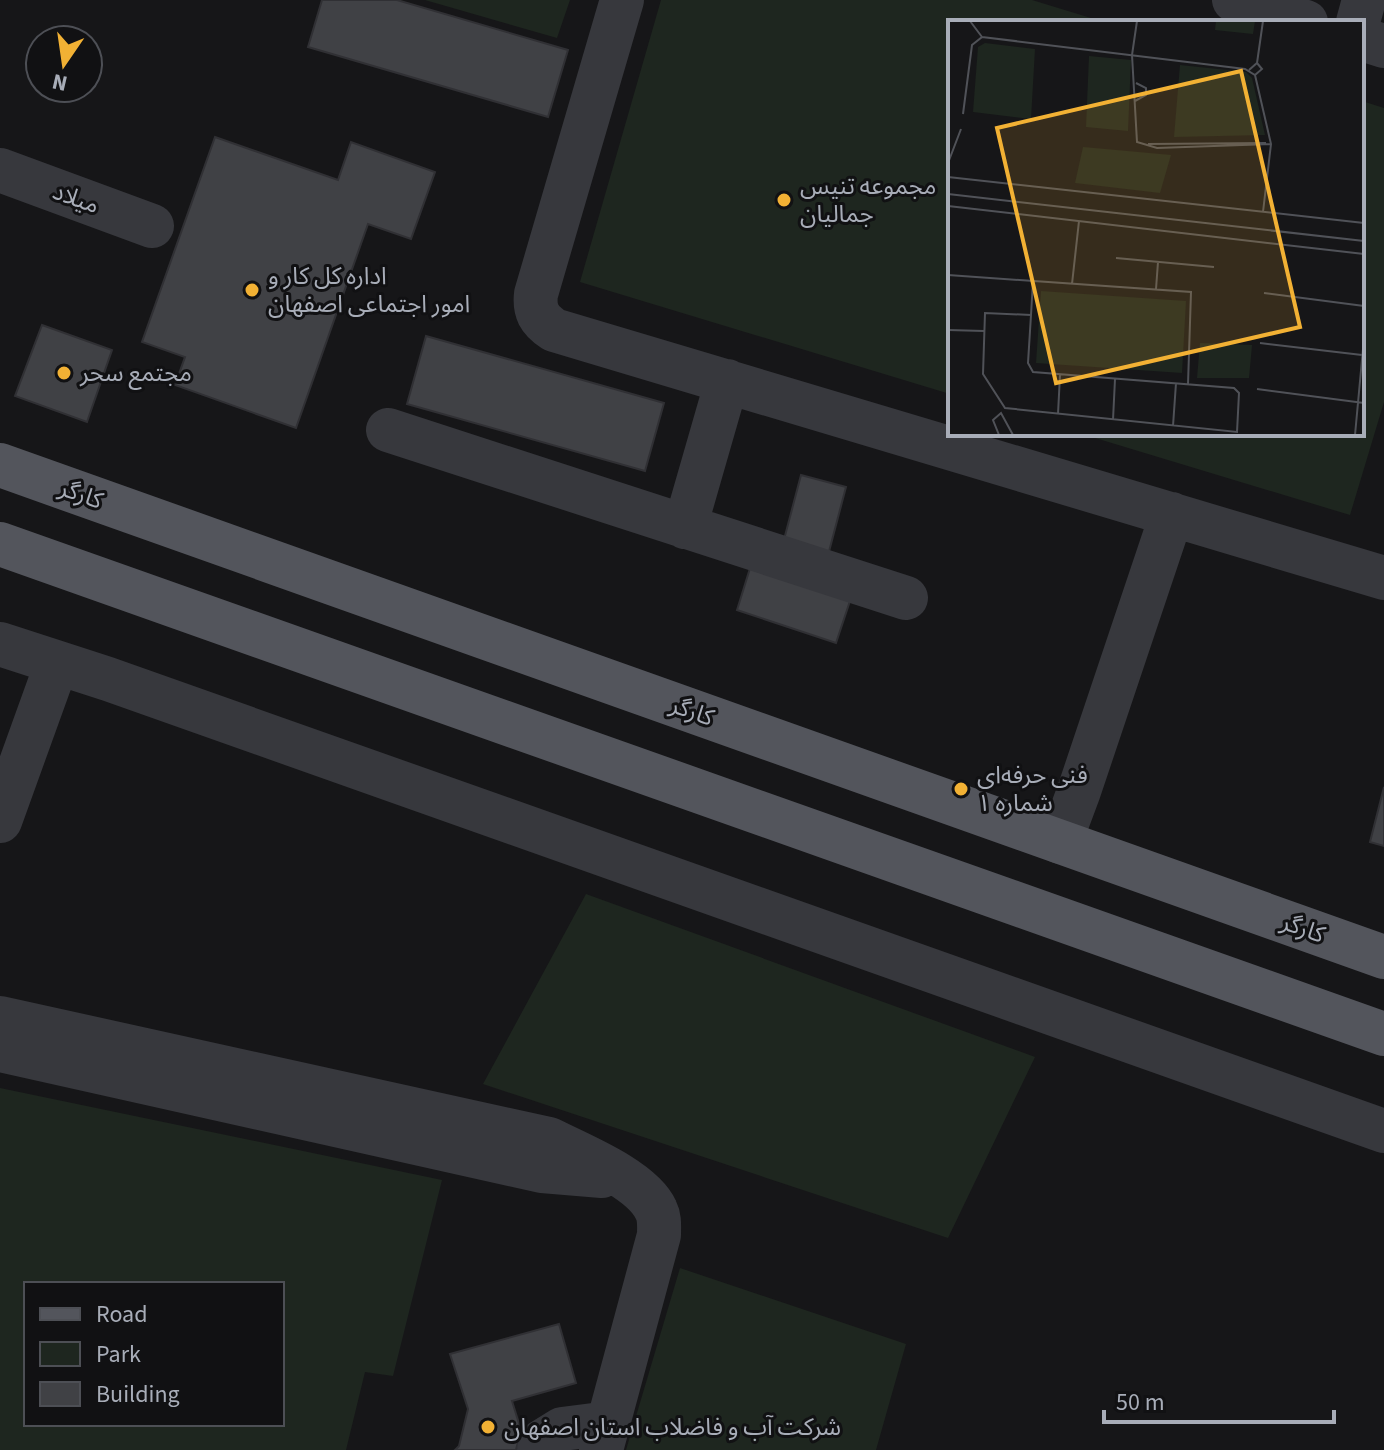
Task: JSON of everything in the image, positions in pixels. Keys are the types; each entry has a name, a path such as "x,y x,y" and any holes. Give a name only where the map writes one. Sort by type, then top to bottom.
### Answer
{"main road":[{"name":"کارگر","path":"0,465 1384,957"},
{"path":"0,544 1384,1034"}],"street":[{"path":"622,0 540,279 535,305 538,316 545,324 554,330 1384,578"},
{"path":"1234,0 1299,20"},
{"path":"1359,20 1364,0"},
{"path":"1364,40 1384,46"},
{"name":"میلاد","path":"0,170 152,226"},
{"path":"685,527 727,381"},
{"path":"388,430 906,598"},
{"path":"1060,842 1172,514"},
{"path":"0,644 1384,1131"},
{"path":"0,821 57,663"},
{"path":"0,1018 549,1139 639,1188 657,1210 659,1235 605,1436 562,1429 541,1442 539,1450"},
{"path":"0,1050 542,1171 625,1178"}],"green space":[{"path":"425,0 570,0 557,38"},
{"name":"مجموعه تنیس جمالیان","path":"661,0 1032,0 1097,20 948,20 948,393 580,282"},
{"path":"1364,102 1384,108 1384,402 1350,515 1089,436 1364,436"},
{"path":"586,894 1035,1057 948,1238 483,1084"},
{"path":"0,1088 442,1180 393,1376 365,1372 346,1450 0,1450"},
{"path":"680,1268 906,1344 876,1450 626,1450"}],"building":[{"path":"322,0 397,0 568,50 548,117 308,47"},
{"name":"اداره کل کار و امور اجتماعی اصفهان","path":"215,137 338,180 351,142 435,172 411,239 368,224 296,428 175,385 185,357 142,342"},
{"name":"مجتمع سحر","path":"42,325 112,350 87,422 15,396"},
{"path":"426,336 664,403 645,471 407,404"},
{"path":"801,475 846,487 826,563 781,551"},
{"path":"751,565 851,598 836,643 737,610"},
{"path":"1384,787 1384,846 1370,842"},
{"path":"559,1324 576,1383 512,1401 521,1430 516,1450 455,1450 459,1446 468,1409 450,1354"}],"place":[{"name":"مجموعه تنیس جمالیان","path":"784,200"},
{"name":"اداره کل کار و امور اجتماعی اصفهان","path":"252,290"},
{"name":"مجتمع سحر","path":"64,373"},
{"name":"فنی حرفه‌ای شماره ۱","path":"961,789"},
{"name":"شرکت آب و فاضلاب استان اصفهان","path":"488,1427"}]}
